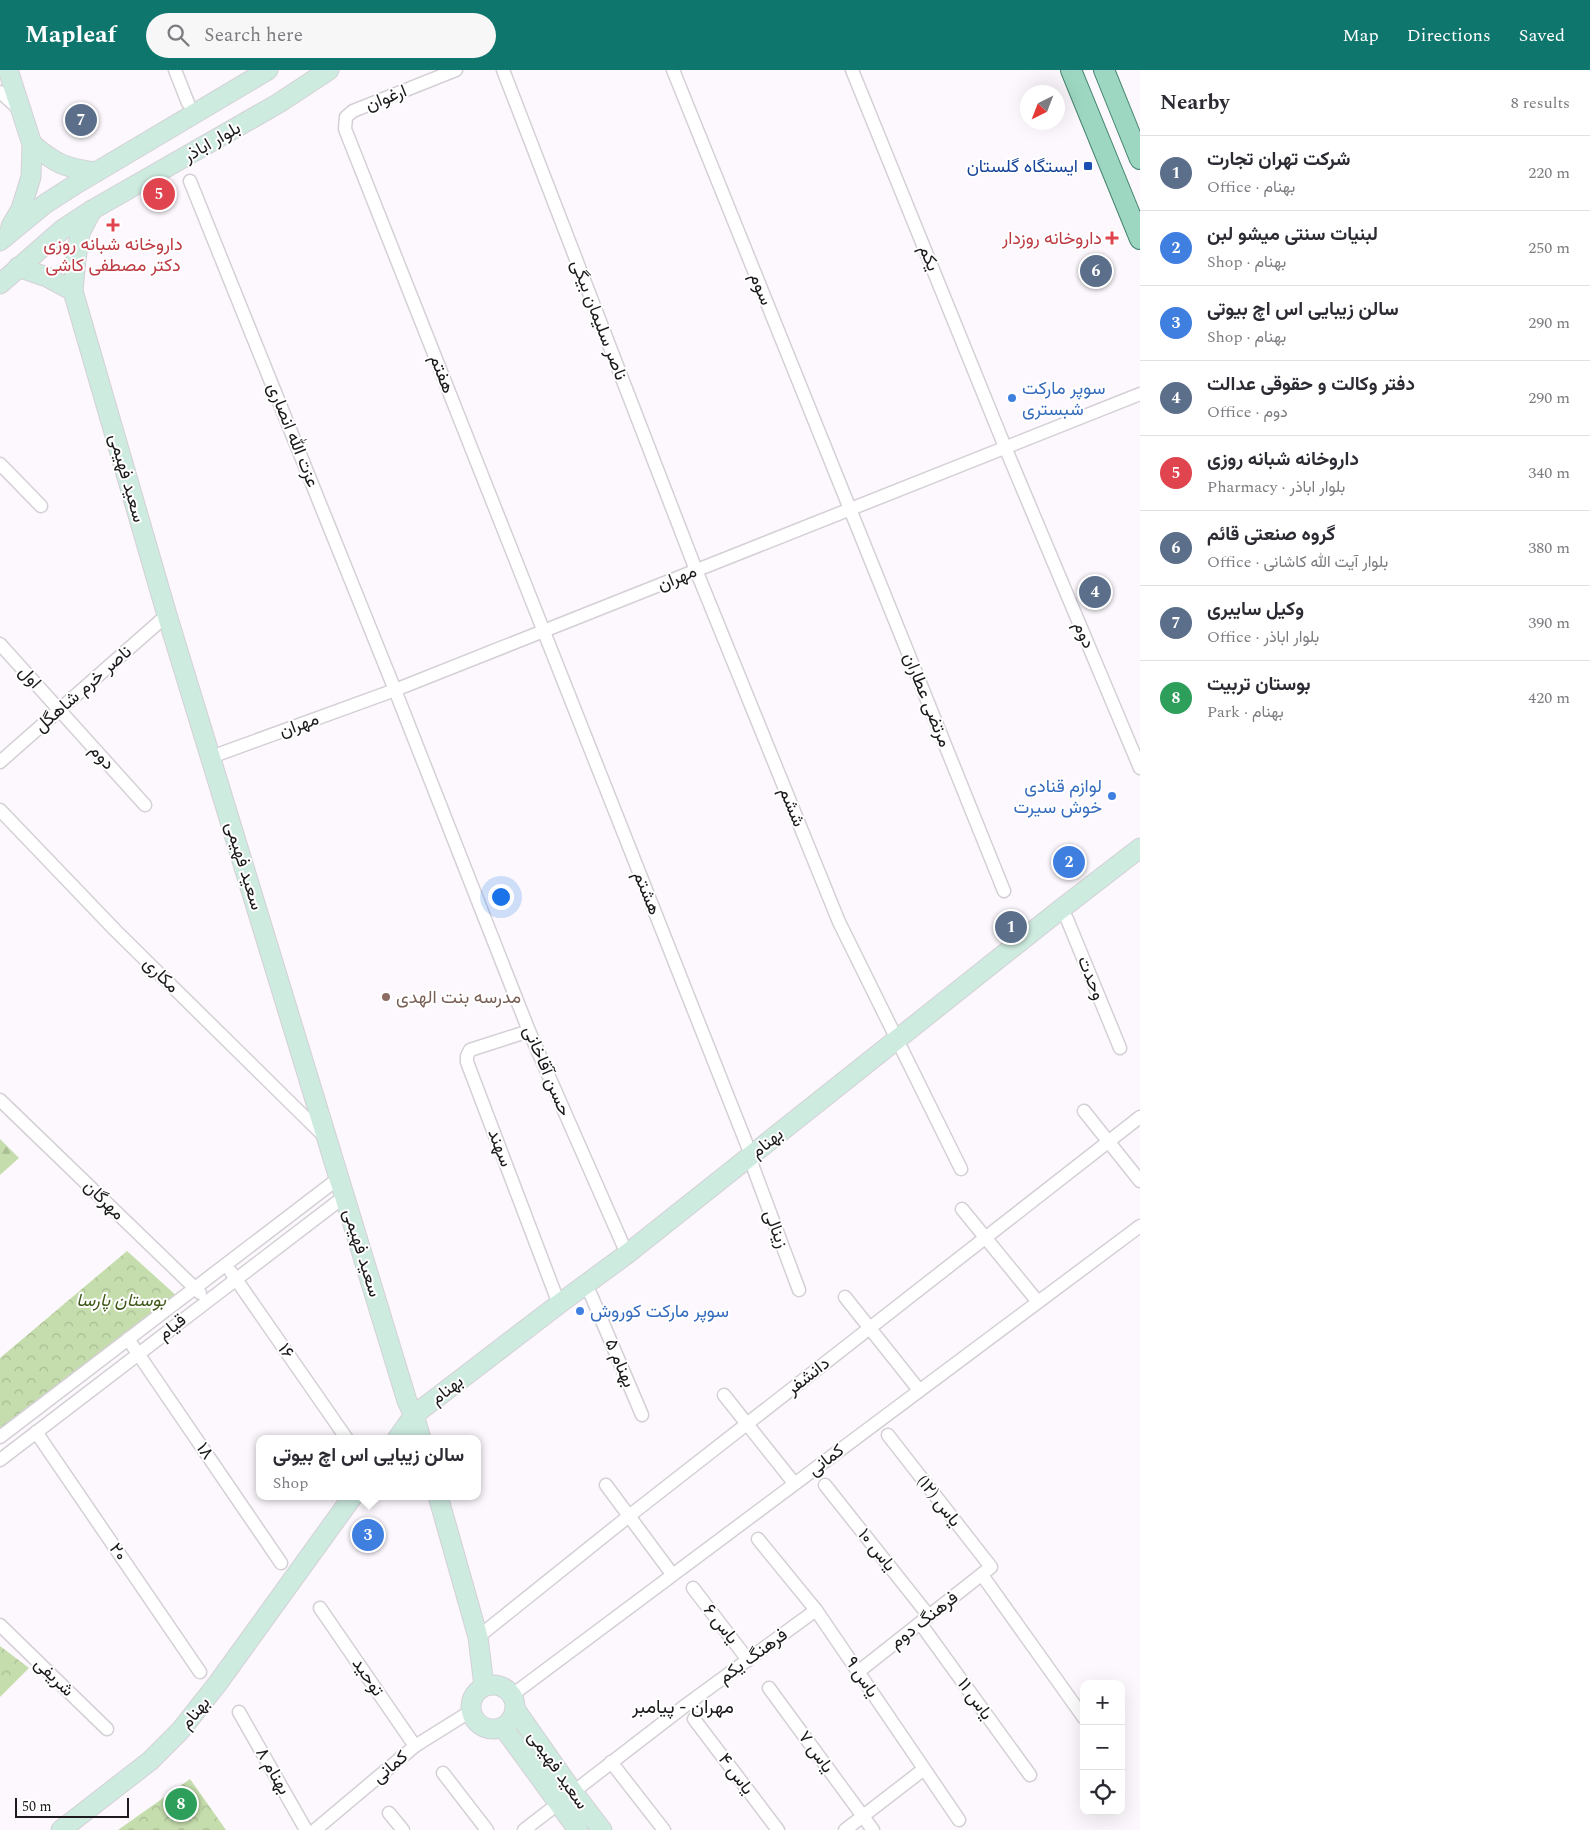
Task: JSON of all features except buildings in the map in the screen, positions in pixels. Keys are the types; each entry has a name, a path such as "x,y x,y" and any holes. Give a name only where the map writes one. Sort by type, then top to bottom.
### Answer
{"main road":[{"path":"2,239 21,209 31,178 32,144 8,70"},
{"name":"بلوار اباذر","path":"2,239 45,204 268,70"},
{"name":"بلوار اباذر","path":"0,284 63,228 279,103 329,70"},
{"path":"1071,70 1140,239"},
{"path":"1104,70 1140,159"},
{"path":"32,144 50,159 65,166 96,172"},
{"path":"18,267 47,277 73,291 80,233 92,210"},
{"name":"سعید فهیمی","path":"73,291 167,615 407,1401 414,1415 420,1435"},
{"name":"بهنام","path":"400,1435 414,1415 584,1285 752,1161 898,1038 1140,848"},
{"name":"بهنام","path":"61,1830 150,1760 180,1731 218,1683 350,1500"},
{"path":"439,1500 478,1637 484,1686"},
{"path":"492,1684 507,1689 514,1702 513,1716 503,1727 489,1729 477,1723 470,1703 478,1690 492,1684"},
{"name":"سعید فهیمی","path":"514,1702 573,1792 602,1830"},
{"name":"سعید فهیمی","path":"503,1727 557,1804 578,1830"}],"street":[{"path":"175,70 188,103"},
{"name":"ارغوان","path":"346,117 354,110 456,70"},
{"name":"ناصر سلیمان بیگی","path":"503,70 696,570"},
{"name":"سوم","path":"674,70 849,509"},
{"name":"یکم","path":"852,70 1005,447"},
{"path":"0,92 21,110"},
{"name":"هفتم","path":"346,117 345,129 543,631"},
{"name":"عزت الله انصاری","path":"190,181 395,690"},
{"name":"مهران","path":"211,757 395,690 1140,394"},
{"name":"دوم","path":"1005,447 1140,768"},
{"path":"0,464 41,506"},
{"name":"مرتضی عطاران","path":"849,509 1004,891"},
{"name":"ششم","path":"696,570 839,922 961,1168"},
{"name":"ناصر خرم شاهگل","path":"0,762 167,615"},
{"name":"هشتم","path":"543,631 752,1161"},
{"name":"اول","path":"0,644 59,710"},
{"name":"حسن آقاخانی","path":"395,690 529,1031 627,1254"},
{"name":"دوم","path":"59,710 145,805"},
{"name":"مکاری","path":"0,810 115,930 326,1138"},
{"name":"وحدت","path":"1062,909 1120,1048"},
{"name":"سهند","path":"529,1031 470,1050 467,1062 559,1304"},
{"name":"مهرگان","path":"0,1100 208,1300"},
{"path":"1084,1111 1140,1181"},
{"name":"دانشفر","path":"478,1637 746,1424 1140,1117"},
{"name":"زینالی","path":"752,1161 799,1290"},
{"name":"قیام","path":"0,1437 339,1178"},
{"name":"قیام","path":"0,1460 345,1196"},
{"path":"962,1209 1038,1302"},
{"name":"کمانی","path":"514,1702 672,1574 1140,1226"},
{"name":"۱۶","path":"225,1264 344,1435"},
{"name":"بهنام ۵","path":"584,1285 591,1295 642,1415"},
{"path":"845,1297 919,1390"},
{"name":"۱۸","path":"128,1339 281,1563"},
{"path":"724,1395 794,1483"},
{"name":"۲۰","path":"36,1432 200,1672"},
{"name":"یاس (۱۲)","path":"888,1435 986,1571 1080,1712"},
{"path":"606,1485 672,1574"},
{"name":"یاس ۱۰","path":"826,1485 925,1620"},
{"name":"یاس ۹","path":"758,1539 816,1610 959,1820"},
{"name":"فرهنگ دوم","path":"858,1672 986,1571"},
{"name":"یاس ۶","path":"693,1588 748,1660"},
{"name":"توحید","path":"320,1608 415,1746"},
{"name":"فرهنگ یکم","path":"524,1830 611,1762 816,1610"},
{"name":"یاس ۱۱","path":"925,1620 1030,1775"},
{"name":"شریفی","path":"0,1625 107,1729"},
{"name":"یاس ۷","path":"769,1688 873,1830"},
{"name":"کمانی","path":"315,1830 415,1746 471,1710"},
{"name":"بهنام ۸","path":"239,1712 306,1830"},
{"name":"یاس ۴","path":"694,1719 778,1830"},
{"path":"611,1762 664,1830"},
{"path":"845,1830 924,1769"},
{"path":"443,1773 487,1830"},
{"path":"388,1813 403,1830"}],"green space":[{"path":"0,1139 19,1158 0,1175"},
{"name":"بوستان پارسا","path":"127,1251 179,1298 0,1435 0,1358"},
{"path":"0,1646 29,1668 0,1697"},
{"path":"190,1779 226,1830 118,1830"}],"place":[{"name":"وکیل سایبری","path":"81,120"},
{"name":"ایستگاه گلستان","path":"1088,166"},
{"name":"داروخانه شبانه روزی","path":"159,194"},
{"name":"داروخانه شبانه روزی دکتر مصطفی کاشی","path":"113,225"},
{"name":"داروخانه روزدار","path":"1112,238"},
{"name":"گروه صنعتی قائم","path":"1096,271"},
{"name":"سوپر مارکت شبستری","path":"1012,398"},
{"name":"دفتر وکالت و حقوقی عدالت","path":"1095,592"},
{"name":"لوازم قنادی خوش سیرت","path":"1112,796"},
{"name":"لبنیات سنتی میشو لبن","path":"1069,862"},
{"name":"شرکت تهران تجارت","path":"1011,927"},
{"name":"مدرسه بنت الهدی","path":"386,997"},
{"name":"سوپر ماركت كوروش","path":"580,1311"},
{"name":"سالن زیبایی اس اچ بیوتی","path":"368,1535"},
{"name":"بوستان تربیت","path":"181,1804"}],"district":[{"name":"مهران - پیامبر","path":"683,1707"}]}
